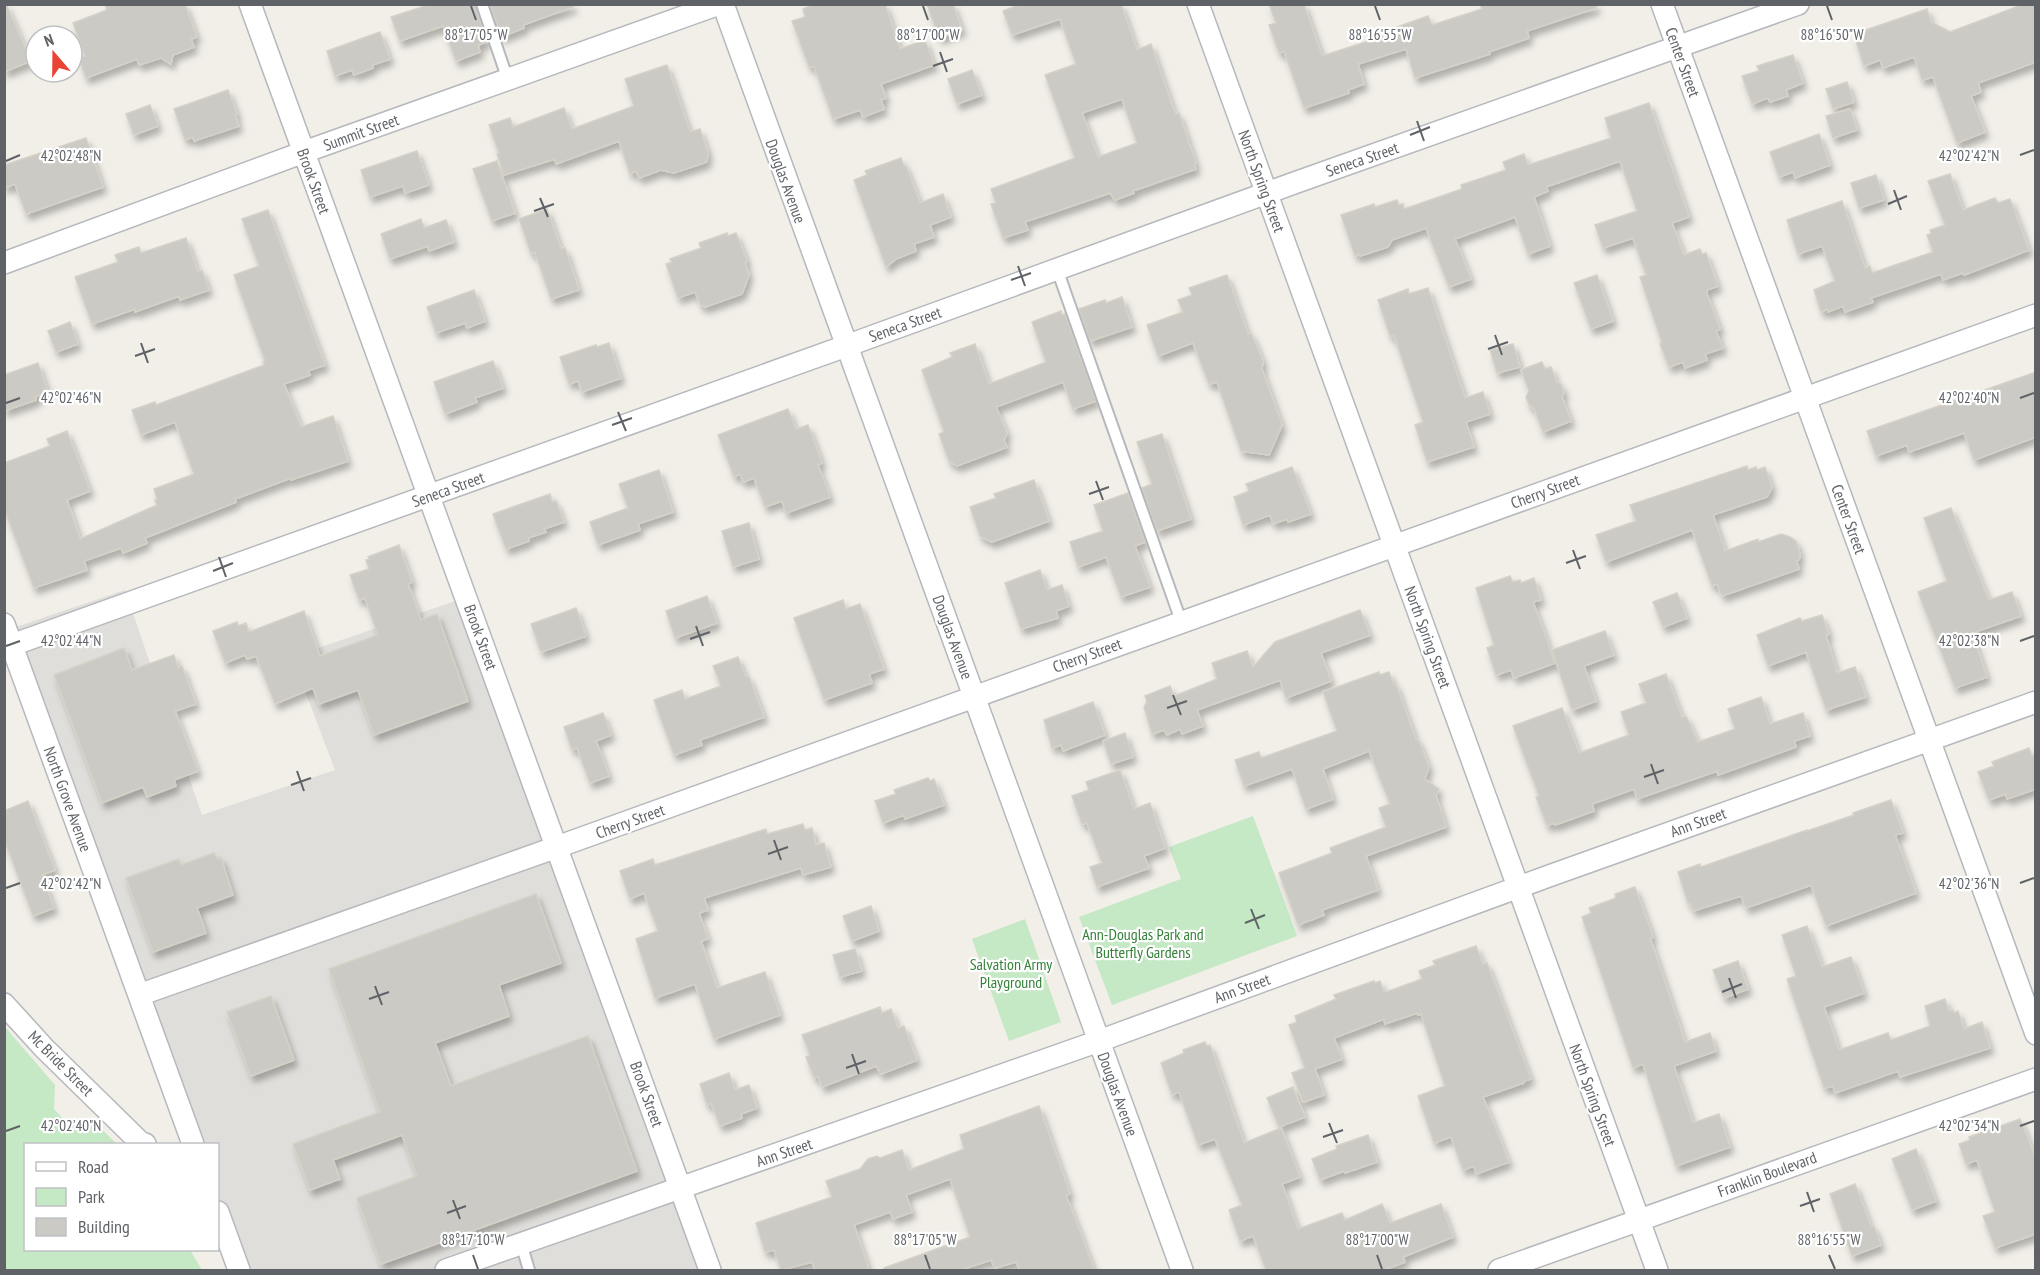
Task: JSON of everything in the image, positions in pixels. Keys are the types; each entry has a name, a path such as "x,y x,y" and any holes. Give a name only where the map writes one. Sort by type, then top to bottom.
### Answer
{"street":[{"name":"Brook Street","path":"250,4 710,1270"},
{"name":"Summit Street","path":"4,263 304,152 721,4"},
{"name":"Douglas Avenue","path":"721,4 1182,1270"},
{"name":"North Spring Street","path":"1198,4 1657,1270"},
{"name":"Center Street","path":"1662,4 2036,1034"},
{"name":"Seneca Street","path":"12,645 1266,193 1798,4"},
{"name":"Cherry Street","path":"139,995 2036,315"},
{"name":"North Grove Avenue","path":"4,624 193,1143"},
{"name":"Ann Street","path":"446,1270 1099,1041 1517,887 2036,702"},
{"name":"Mc Bride Street","path":"4,1004 44,1048 141,1143"},
{"name":"Franklin Boulevard","path":"1499,1270 2036,1079"},
{"path":"219,1215 239,1270"}],"lane":[{"path":"482,4 508,80"},
{"path":"1057,269 1181,621"},
{"path":"521,1244 530,1270"}],"shaded area":[{"path":"125,590 202,815 335,770 292,657 467,597 710,1270 239,1270 219,1215 219,1143 193,1143 7,630"}],"green space":[{"name":"Ann-Douglas Park and Butterfly Gardens","path":"1253,816 1297,936 1112,1005 1079,917 1181,879 1169,847"},
{"name":"Salvation Army Playground","path":"1025,919 1061,1022 1009,1041 972,939"},
{"path":"5,1027 55,1085 54,1109 69,1126 97,1125 116,1143 24,1143 24,1251 191,1251 202,1270 5,1270"}],"building":[{"path":"4,4 6,4 24,45 24,64 4,72"},
{"path":"105,4 185,4 197,37 191,39 194,47 173,55 171,64 161,58 139,65 137,59 86,78 84,24 73,23 107,10"},
{"path":"431,4 475,4 487,42 478,45 480,52 456,61 443,26 400,41 391,17"},
{"path":"490,4 573,4 573,7 523,25 524,28 501,37"},
{"path":"815,4 885,4 900,49 925,40 934,65 881,84 886,98 881,100 884,109 863,117 860,110 833,119 814,66 809,67 792,21 805,17 803,9"},
{"path":"927,4 953,4 962,30 939,38"},
{"path":"1021,4 1121,4 1137,50 1151,44 1174,111 1176,114 1179,113 1196,169 1133,191 1134,193 1115,200 1110,193 1025,222 1028,230 1003,238 991,204 996,203 991,189 1075,158 1045,75 1076,64 1060,19 1012,35 1003,11","holes":["1122,99 1137,143 1098,157 1082,113"]},
{"path":"1269,4 1304,4 1322,56 1384,36 1383,32 1428,16 1432,25 1482,9 1480,4 1596,4 1596,8 1527,31 1529,38 1489,52 1490,54 1415,78 1406,49 1358,64 1364,84 1348,90 1349,93 1304,108 1284,51 1279,53 1269,25 1276,23"},
{"path":"2024,4 2036,4 2036,62 1978,83 1981,92 1971,96 1985,132 1957,143 1933,77 1922,80 1914,57 1883,68 1880,60 1864,66 1855,38 1858,37 1857,33 1927,9 1931,22 1950,32"},
{"path":"380,32 390,59 372,65 373,68 354,75 352,70 335,76 327,51"},
{"path":"1793,55 1803,83 1786,90 1788,96 1770,102 1768,98 1752,104 1742,76 1759,71 1757,66"},
{"path":"667,65 690,132 700,129 708,152 707,162 674,173 661,170 639,178 636,171 630,174 619,141 556,164 555,159 504,175 489,125 510,118 513,127 564,108 572,129 634,106 625,79"},
{"path":"972,70 982,95 957,104 948,79"},
{"path":"1847,82 1854,102 1833,109 1826,89"},
{"path":"228,90 239,126 194,141 193,137 185,140 174,109"},
{"path":"1649,103 1689,217 1672,223 1684,255 1700,249 1702,254 1706,253 1718,286 1707,290 1707,294 1720,329 1716,331 1723,348 1705,354 1707,360 1685,368 1683,362 1669,367 1640,277 1646,275 1633,238 1603,248 1595,225 1637,211 1620,161 1546,187 1548,191 1534,197 1550,246 1528,254 1515,217 1455,239 1471,279 1449,287 1426,228 1392,240 1388,247 1355,256 1341,215 1374,204 1375,207 1397,200 1399,205 1403,204 1404,209 1462,189 1461,185 1506,170 1503,162 1524,154 1528,165 1611,138 1605,118"},
{"path":"150,105 158,126 134,135 126,114"},
{"path":"1850,109 1857,130 1833,138 1826,116"},
{"path":"1819,134 1830,165 1795,178 1793,172 1779,177 1770,152"},
{"path":"86,138 103,187 26,214 15,184 4,188 4,165"},
{"path":"417,151 429,185 405,193 403,186 370,197 361,170"},
{"path":"901,158 920,203 943,194 951,217 930,225 934,237 914,244 916,251 896,259 886,267 854,180 867,175 865,171"},
{"path":"497,161 515,213 492,221 473,169"},
{"path":"1950,174 1963,210 1995,198 1998,203 2010,199 2029,250 1964,275 1963,273 1943,280 1941,274 1871,298 1873,302 1845,312 1843,306 1828,312 1827,309 1821,312 1814,290 1835,281 1822,246 1798,254 1787,220 1842,201 1865,268 1870,266 1872,273 1933,252 1927,235 1931,234 1930,230 1945,225 1928,181"},
{"path":"1876,175 1884,200 1859,208 1851,183"},
{"path":"547,209 561,249 565,248 579,290 551,299 535,252 531,253 519,219"},
{"path":"268,210 325,365 308,371 310,375 284,384 301,427 333,416 348,461 291,480 291,478 235,499 236,502 145,538 147,543 123,553 121,548 84,561 87,570 34,588 4,508 4,463 50,446 47,439 67,431 90,491 67,500 80,539 157,505 154,489 194,474 175,422 141,435 132,410 155,402 156,405 264,365 265,361 234,275 259,266 242,219"},
{"path":"421,219 424,228 446,220 454,242 429,251 428,246 390,259 381,234"},
{"path":"727,233 728,236 736,233 747,261 745,262 749,275 742,294 705,307 701,306 695,292 678,298 666,264 672,262 670,259 701,248 699,243"},
{"path":"186,238 198,272 202,270 209,290 180,300 179,296 92,324 75,277 118,262 115,255 139,247 141,253"},
{"path":"1227,275 1248,334 1251,333 1263,361 1262,369 1282,425 1269,455 1241,451 1217,382 1209,384 1193,343 1158,356 1147,325 1183,312 1178,300 1192,295 1189,288"},
{"path":"1597,275 1613,321 1591,329 1574,283"},
{"path":"1428,288 1465,398 1483,392 1490,414 1466,422 1474,447 1427,462 1415,425 1423,422 1394,335 1390,336 1378,300 1408,289 1409,294"},
{"path":"474,290 485,321 467,328 465,323 436,333 427,307"},
{"path":"1122,297 1132,327 1090,341 1079,309"},
{"path":"1061,311 1062,315 1065,314 1096,401 1073,409 1063,382 996,407 1007,433 1004,441 1007,447 957,466 949,461 939,434 944,432 922,370 952,357 950,353 975,344 989,384 1046,362 1032,322"},
{"path":"70,322 78,344 56,352 48,331"},
{"path":"609,343 621,378 582,392 578,381 569,384 560,357"},
{"path":"1513,344 1520,367 1497,373 1490,350"},
{"path":"493,361 503,388 475,398 477,402 445,414 434,382"},
{"path":"1542,362 1545,369 1551,367 1557,382 1561,384 1564,393 1562,397 1571,421 1543,432 1534,408 1529,405 1526,397 1529,391 1521,370"},
{"path":"38,363 48,392 35,397 36,400 4,411 4,375"},
{"path":"2036,372 2036,437 1974,460 1964,433 1909,452 1907,445 1876,456 1867,431"},
{"path":"788,409 796,429 808,425 822,463 818,465 830,497 786,513 782,501 765,507 754,478 743,482 740,474 734,477 718,435"},
{"path":"1162,434 1191,519 1157,531 1142,488 1152,484 1137,442"},
{"path":"1747,466 1748,470 1765,467 1772,487 1767,497 1713,515 1725,551 1758,539 1758,542 1781,534 1796,541 1800,557 1797,562 1799,569 1722,596 1717,584 1712,586 1692,530 1606,562 1596,535 1636,521 1630,505"},
{"path":"1292,467 1311,514 1288,522 1287,519 1273,524 1270,515 1243,525 1234,497 1249,491 1246,484"},
{"path":"659,470 673,512 638,524 640,530 598,545 590,522 628,508 619,484"},
{"path":"1034,480 1049,521 992,542 980,536 970,507 996,498 994,494"},
{"path":"1128,493 1145,542 1135,546 1150,587 1121,597 1106,557 1078,567 1070,542 1103,531 1094,505"},
{"path":"550,494 552,502 556,501 564,522 544,529 546,532 528,538 529,541 506,549 493,514"},
{"path":"1951,508 1989,600 2012,592 2021,616 1972,633 1987,677 1955,688 1918,592 1947,581 1924,518"},
{"path":"749,523 759,559 733,567 722,531"},
{"path":"399,545 412,582 408,584 421,620 437,614 468,701 374,735 358,690 319,704 313,688 275,704 256,656 247,659 245,655 225,663 213,631 237,622 238,626 246,623 249,632 304,611 320,656 378,635 365,598 359,600 350,575 369,569 366,560 369,559 368,557"},
{"path":"1040,570 1047,590 1062,585 1069,606 1056,611 1058,618 1021,629 1005,583"},
{"path":"1510,576 1513,582 1520,580 1521,583 1534,578 1541,600 1533,602 1555,663 1514,678 1511,670 1496,675 1487,648 1494,645 1476,588"},
{"path":"1677,593 1687,618 1663,627 1653,602"},
{"path":"707,596 717,623 675,638 666,611"},
{"path":"843,600 846,609 860,604 884,669 869,674 872,683 824,700 794,618"},
{"path":"576,608 586,636 541,652 531,624"},
{"path":"1360,610 1370,635 1321,653 1331,681 1286,698 1280,680 1197,710 1203,726 1182,734 1180,729 1167,735 1164,730 1152,734 1144,707 1147,702 1145,696 1170,686 1174,696 1217,679 1212,663 1247,651 1253,667 1275,642"},
{"path":"1822,615 1829,634 1826,635 1837,673 1855,667 1866,697 1826,710 1806,652 1768,666 1757,635 1800,618 1802,621"},
{"path":"1605,631 1614,655 1584,666 1596,701 1572,710 1552,650"},
{"path":"124,648 132,670 174,655 178,668 182,666 196,704 175,711 198,771 174,780 176,786 147,797 143,787 102,803 54,675"},
{"path":"738,657 745,676 749,677 764,717 700,740 702,745 674,755 654,700 682,690 685,699 721,686 713,666"},
{"path":"1379,672 1380,675 1389,672 1394,685 1396,684 1416,740 1418,739 1429,767 1425,779 1439,789 1436,795 1446,827 1366,856 1378,890 1322,910 1324,915 1298,925 1279,873 1332,853 1330,848 1386,827 1379,808 1390,804 1369,751 1323,769 1333,799 1306,809 1292,769 1244,786 1235,760 1259,752 1261,758 1337,731 1323,692"},
{"path":"1666,674 1682,717 1686,716 1698,742 1735,729 1728,709 1761,697 1770,724 1803,713 1810,736 1794,741 1796,747 1718,775 1717,771 1637,799 1634,789 1592,804 1594,811 1547,826 1536,797 1539,796 1513,726 1562,708 1579,753 1629,735 1621,712 1646,703 1639,684"},
{"path":"1093,702 1105,735 1063,751 1061,745 1052,748 1044,720"},
{"path":"603,713 611,735 596,741 609,776 590,783 577,748 572,750 564,727"},
{"path":"1125,733 1133,757 1111,764 1103,741"},
{"path":"2029,748 2032,756 2036,754 2036,789 2007,799 2006,794 1989,800 1978,772 1994,766 1992,762"},
{"path":"1120,770 1134,809 1150,803 1165,848 1144,856 1149,868 1097,887 1090,867 1102,863 1087,823 1082,824 1072,796 1089,790 1086,782"},
{"path":"928,778 930,781 934,779 944,805 905,819 904,815 883,823 875,801 896,794 894,790"},
{"path":"1891,800 1903,833 1895,835 1916,893 1826,926 1811,885 1746,908 1741,896 1693,911 1690,902 1688,903 1678,872 1700,864 1701,867 1854,815 1853,813"},
{"path":"28,801 55,870 42,875 54,908 33,916 4,839 4,811"},
{"path":"803,824 805,830 812,828 816,845 824,843 831,867 803,875 801,868 704,898 708,910 699,913 708,939 701,941 717,988 765,972 780,1015 714,1039 695,984 655,998 636,939 658,931 644,893 630,899 620,871 653,859 655,865 766,829 767,834"},
{"path":"214,853 217,859 221,858 233,895 197,908 206,933 153,952 126,878 179,859 181,865"},
{"path":"1635,887 1685,1042 1710,1033 1716,1051 1674,1066 1693,1123 1719,1114 1730,1147 1676,1166 1643,1064 1633,1068 1582,917 1591,913 1589,908 1616,898 1615,894"},
{"path":"536,894 561,963 499,985 509,1016 435,1043 451,1086 588,1036 637,1171 381,1264 357,1198 417,1176 402,1135 333,1160 340,1179 310,1190 293,1144 380,1112 329,969"},
{"path":"871,906 879,931 852,941 843,916"},
{"path":"1807,926 1822,967 1851,957 1864,993 1824,1007 1839,1050 1888,1033 1891,1040 1930,1026 1925,1006 1945,999 1949,1011 1953,1010 1954,1013 1958,1011 1964,1029 1982,1022 1990,1048 1900,1077 1898,1071 1835,1093 1833,1086 1824,1088 1787,979 1796,976 1782,935"},
{"path":"1476,946 1483,964 1487,963 1531,1079 1483,1097 1509,1162 1476,1174 1474,1166 1463,1170 1451,1137 1434,1143 1418,1096 1445,1086 1421,1014 1417,1013 1385,1024 1384,1019 1334,1038 1342,1059 1315,1069 1324,1095 1303,1102 1292,1073 1305,1068 1289,1025 1297,1022 1295,1016 1336,999 1334,995 1374,981 1375,983 1380,981 1386,992 1422,979 1419,971 1435,965 1433,961"},
{"path":"855,949 862,971 840,977 833,955"},
{"path":"1738,961 1748,989 1724,998 1713,970"},
{"path":"271,996 294,1060 251,1076 227,1012"},
{"path":"880,1007 882,1013 891,1009 898,1028 904,1026 917,1060 881,1074 876,1066 822,1087 818,1076 814,1078 806,1057 810,1055 802,1035"},
{"path":"1205,1042 1207,1046 1210,1045 1244,1143 1281,1128 1300,1177 1282,1184 1298,1229 1342,1213 1345,1220 1382,1204 1390,1223 1441,1204 1453,1237 1403,1257 1405,1262 1384,1270 1266,1270 1253,1236 1240,1241 1229,1210 1242,1205 1215,1139 1198,1145 1179,1092 1172,1095 1161,1063 1184,1053 1183,1050"},
{"path":"729,1073 735,1090 749,1085 757,1108 741,1114 742,1118 720,1126 711,1103 707,1105 700,1084"},
{"path":"1293,1087 1305,1117 1279,1127 1267,1098"},
{"path":"1039,1106 1070,1194 1066,1195 1094,1270 1020,1270 1016,1262 995,1268 991,1260 961,1270 885,1270 884,1268 970,1237 950,1179 906,1195 912,1212 893,1219 890,1212 854,1225 869,1270 815,1270 812,1262 781,1270 774,1250 765,1252 756,1223 832,1197 826,1181 860,1169 868,1159 877,1156 880,1158 902,1150 909,1170 964,1149 960,1135"},
{"path":"2020,1119 2036,1159 2036,1234 1995,1248 1983,1216 1995,1212 1977,1160 1966,1164 1959,1144 1970,1140 1969,1137"},
{"path":"1368,1135 1377,1162 1320,1180 1312,1159 1337,1149 1336,1146"},
{"path":"1916,1149 1936,1201 1912,1210 1892,1159"},
{"path":"1855,1184 1871,1227 1874,1226 1881,1245 1852,1256 1830,1194"}]}
